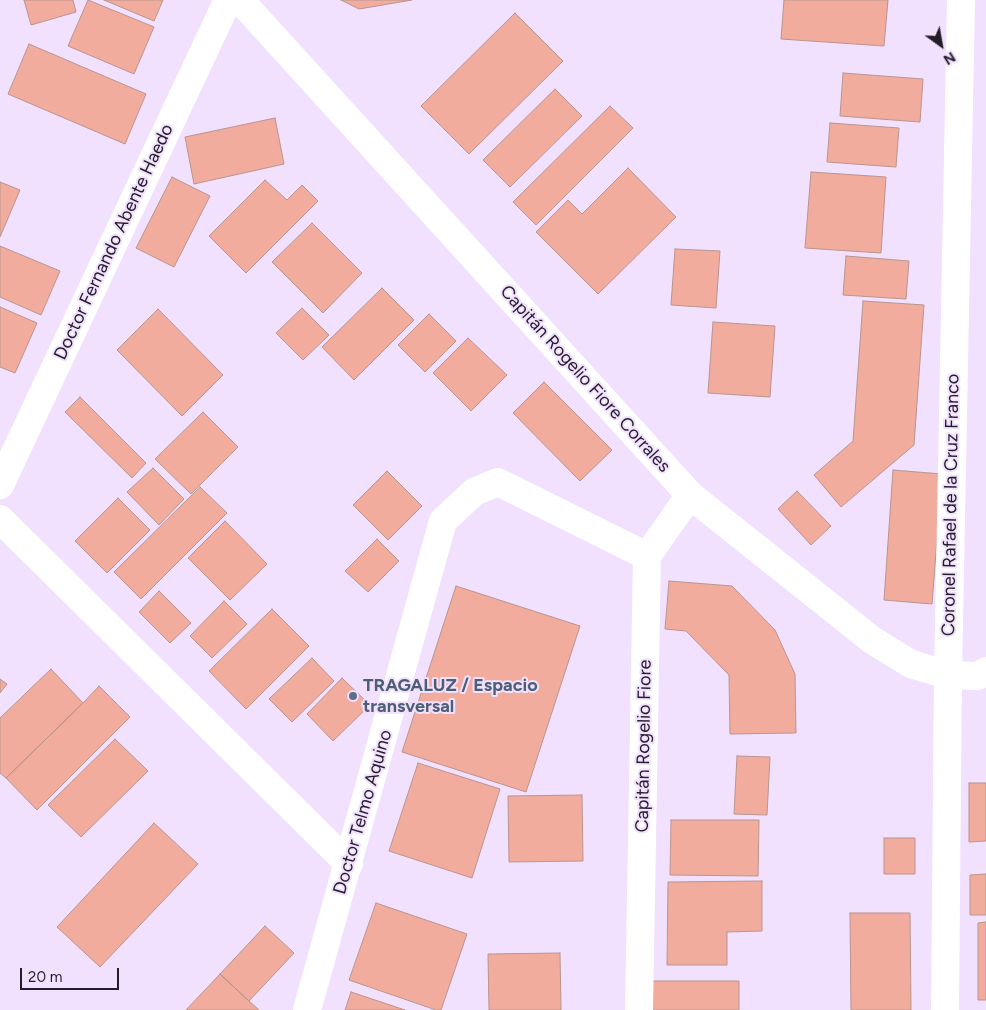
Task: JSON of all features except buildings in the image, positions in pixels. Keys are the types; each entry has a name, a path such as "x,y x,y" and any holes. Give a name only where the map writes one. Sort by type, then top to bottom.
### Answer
{"street":[{"name":"Doctor Fernando Abente Haedo","path":"0,485 228,0"},
{"name":"Capitán Rogelio Fiore Corrales","path":"240,0 690,495 872,640 911,664 948,675 978,676 986,672"},
{"name":"Coronel Rafael de la Cruz Franco","path":"945,1010 948,675 961,0"},
{"name":"Doctor Telmo Aquino","path":"307,1010 443,521 474,492 498,482 647,556"},
{"path":"647,556 690,495"},
{"path":"0,519 349,864"},
{"name":"Capitán Rogelio Fiore","path":"639,1010 647,556"}],"place":[{"name":"TRAGALUZ / Espacio transversal","path":"353,696"}]}
